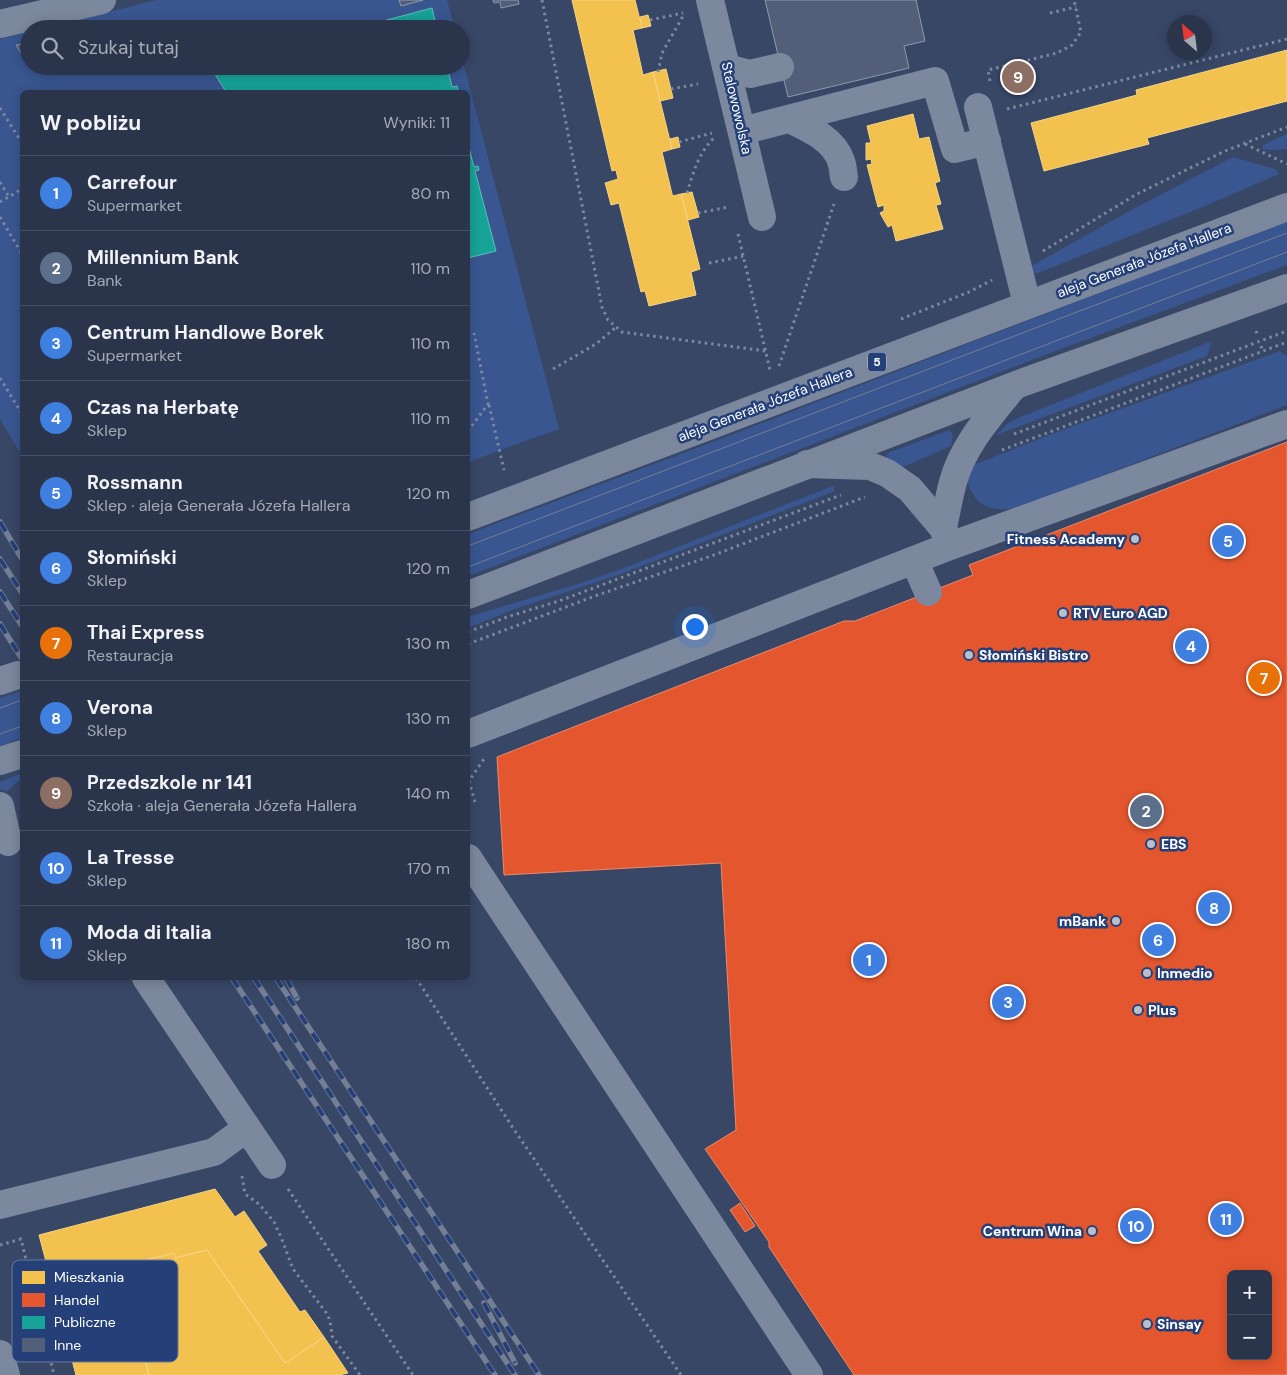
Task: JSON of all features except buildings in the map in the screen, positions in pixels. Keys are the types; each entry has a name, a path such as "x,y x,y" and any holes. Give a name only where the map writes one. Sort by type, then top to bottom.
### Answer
{"main road":[{"name":"aleja Generała Józefa Hallera","path":"470,516 1287,207"},
{"path":"470,593 1013,387 1287,288"},
{"path":"0,761 20,755"}],"street":[{"path":"0,24 102,0"},
{"name":"Stalowowolska","path":"710,0 762,216"},
{"path":"727,68 750,74 780,67"},
{"path":"742,131 935,81 955,149 984,112"},
{"path":"984,112 1027,304"},
{"path":"789,119 826,140 841,160 844,177"},
{"path":"947,537 953,482 964,455 971,441 1013,387"},
{"path":"470,733 914,560 947,537 1287,424"},
{"path":"807,464 870,466 887,473 910,489 947,537"},
{"path":"914,560 928,592"},
{"path":"8,842 0,804 20,807"},
{"path":"470,861 809,1375"},
{"path":"147,980 272,1165"},
{"path":"0,1205 214,1152 247,1128"},
{"path":"0,1354 6,1375"}],"path":[{"path":"542,0 602,307 608,320 615,328 622,332 766,351"},
{"path":"1074,0 1081,32 1072,45 1057,53 988,70 984,112 1287,39"},
{"path":"1050,13 1076,6"},
{"path":"650,20 683,14 662,53 658,72"},
{"path":"671,89 698,84"},
{"path":"0,108 20,140"},
{"path":"898,320 969,292 1018,268 1138,194 1225,151 1287,127"},
{"path":"679,142 712,132"},
{"path":"687,193 694,169 706,145 714,138 716,146"},
{"path":"1245,144 1287,164"},
{"path":"779,366 844,177"},
{"path":"0,182 9,197"},
{"path":"0,202 20,190"},
{"path":"698,213 731,207 729,198"},
{"path":"0,217 20,251"},
{"path":"738,231 770,370"},
{"path":"709,263 744,256"},
{"path":"553,369 596,344 615,328"},
{"path":"1256,331 1258,337"},
{"path":"1013,434 1287,331"},
{"path":"474,333 488,404 504,470 511,468"},
{"path":"1261,346 1263,351"},
{"path":"761,373 788,363"},
{"path":"0,378 20,411"},
{"path":"470,428 488,404"},
{"path":"470,631 507,617 559,601 848,493"},
{"path":"417,980 513,1128 681,1375"},
{"path":"272,1165 413,1375"},
{"path":"241,1169 245,1194 259,1204 274,1222 293,1269 328,1315 332,1336 360,1375"},
{"path":"0,1245 21,1239 26,1260"},
{"path":"51,1362 54,1375"}],"shaded area":[{"path":"156,0 447,0 453,20 77,20"},
{"path":"20,34 20,75 466,75 559,429 470,462 470,90 20,90 20,453 0,419 0,39"},
{"path":"1287,134 1287,149 1262,149 1263,145"},
{"path":"1233,157 1275,169 1279,174 1038,273 1034,273 1030,267 1122,215"},
{"path":"1287,221 1287,265 1045,355 470,575 470,533"},
{"path":"1212,341 1207,356 996,435 1007,424 1018,418"},
{"path":"1280,351 1284,355 1287,354 1287,405 1018,508 990,508 978,501 973,495 966,476 971,466 1049,435"},
{"path":"949,430 953,435 951,446 903,467 887,459 886,455 888,453"},
{"path":"833,486 835,491 621,574 512,610 470,627 470,616 619,570"},
{"path":"20,691 20,739 0,746 0,698"},
{"path":"20,774 20,780 7,791 0,789 0,782"}],"tram line":[{"path":"470,545 1287,233"},
{"path":"470,566 1287,252"},
{"path":"0,708 20,701"},
{"path":"0,734 20,727"}],"railway":[{"path":"0,522 20,556"},
{"path":"0,559 20,590"},
{"path":"0,592 20,623"},
{"path":"0,624 20,656"},
{"path":"233,980 495,1375"},
{"path":"255,980 515,1375"},
{"path":"277,980 539,1375"},
{"path":"287,980 297,998"},
{"path":"484,1303 515,1363"}],"place":[{"name":"Przedszkole nr 141","path":"1018,77"},
{"name":"Fitness Academy","path":"1135,539"},
{"name":"Rossmann","path":"1228,541"},
{"name":"RTV Euro AGD","path":"1063,613"},
{"name":"Czas na Herbatę","path":"1191,646"},
{"name":"Słomiński Bistro","path":"969,655"},
{"name":"Thai Express","path":"1264,678"},
{"name":"Millennium Bank","path":"1146,811"},
{"name":"EBS","path":"1151,844"},
{"name":"Verona","path":"1214,908"},
{"name":"mBank","path":"1116,921"},
{"name":"Słomiński","path":"1158,940"},
{"name":"Carrefour","path":"869,960"},
{"name":"Inmedio","path":"1147,973"},
{"name":"Centrum Handlowe Borek","path":"1008,1002"},
{"name":"Plus","path":"1138,1010"},
{"name":"Moda di Italia","path":"1226,1219"},
{"name":"La Tresse","path":"1136,1226"},
{"name":"Centrum Wina","path":"1092,1231"},
{"name":"Sinsay","path":"1147,1324"}]}
